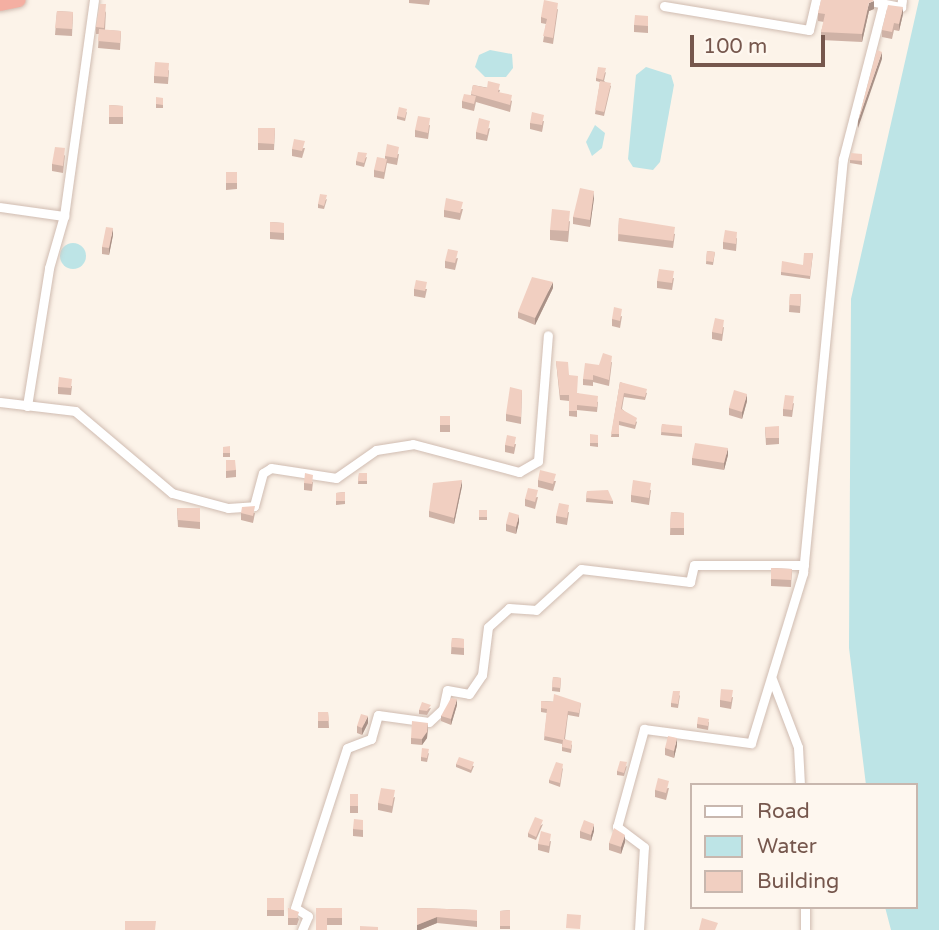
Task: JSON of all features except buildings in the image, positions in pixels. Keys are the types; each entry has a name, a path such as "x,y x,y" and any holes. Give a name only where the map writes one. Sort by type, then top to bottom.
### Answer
{"highway":[{"path":"0,4 19,0"}],"street":[{"path":"27,406 49,268 64,216 94,0"},
{"path":"664,6 809,30 816,0"},
{"path":"865,0 901,7 902,0"},
{"path":"639,930 644,847 617,827 644,729 751,743 804,565 843,159 883,4"},
{"path":"0,207 64,216"},
{"path":"0,402 75,411 172,493 228,508 254,506 263,473 271,468 335,478 376,450 413,444 519,472 538,461 548,335"},
{"path":"302,930 308,916 295,908 347,748 371,739 378,715 429,722 443,709 447,690 469,694 482,675 488,627 509,608 536,610 581,569 690,582 694,565 804,565"},
{"path":"772,678 798,747 800,783"},
{"path":"805,909 805,930"}],"water":[{"path":"919,0 939,0 939,930 891,930 886,909 918,909 918,783 866,783 849,648 851,299"},
{"path":"490,50 512,54 513,68 506,77 485,77 475,67 479,55"},
{"path":"646,67 671,75 674,85 660,162 653,170 633,167 628,159 636,75"},
{"path":"595,125 605,133 602,148 592,156 586,142"},
{"path":"73,243 82,247 86,256 82,265 73,269 64,265 60,256 64,247"}]}
